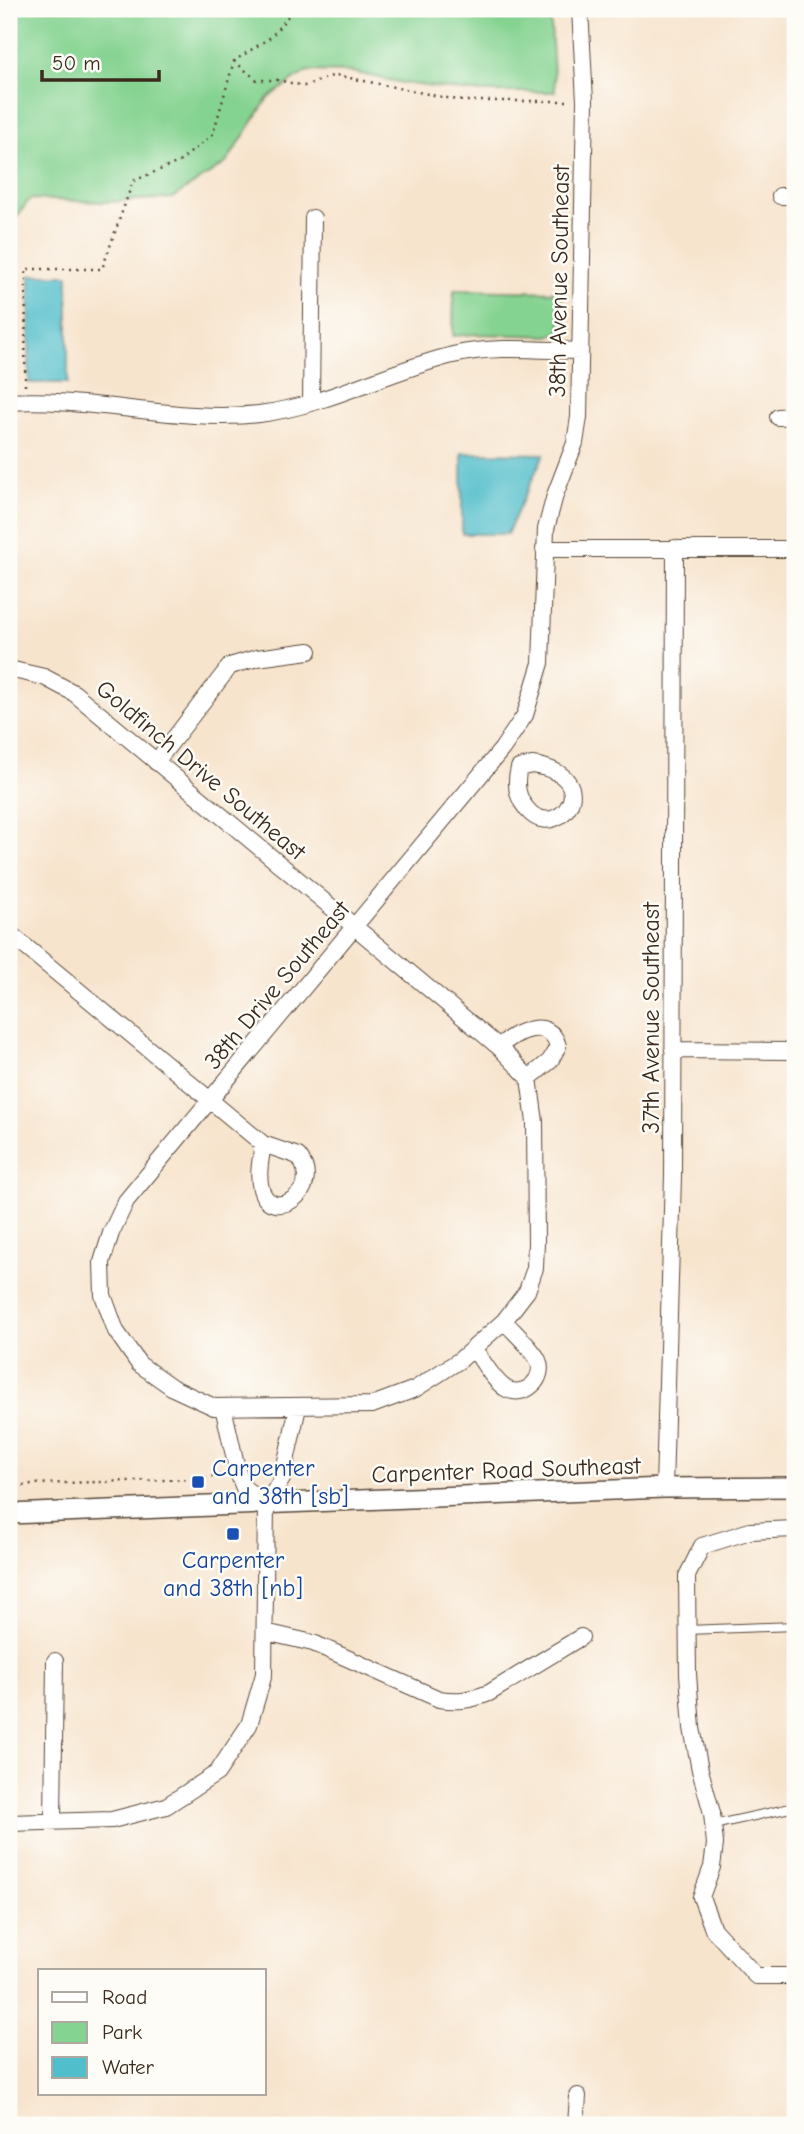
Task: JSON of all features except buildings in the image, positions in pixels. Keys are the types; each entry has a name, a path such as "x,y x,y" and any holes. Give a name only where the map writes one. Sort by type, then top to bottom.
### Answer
{"street":[{"name":"38th Avenue Southeast","path":"544,549 550,512 575,443 579,417 585,101 580,9"},
{"path":"311,403 313,218"},
{"path":"17,402 60,401 235,415 276,411 311,403 441,358 468,352 497,349 580,351"},
{"path":"778,417 795,416"},
{"name":"37th Avenue Southeast","path":"664,1488 673,1176 675,548"},
{"path":"544,549 795,549"},
{"name":"38th Drive Southeast","path":"529,1078 534,1122 535,1268 527,1291 504,1321 474,1349 415,1389 372,1405 214,1407 173,1388 139,1364 116,1331 103,1295 102,1262 111,1233 126,1201 502,749 525,715 541,663 544,549"},
{"path":"156,762 230,666 257,658 309,650"},
{"name":"Goldfinch Drive Southeast","path":"9,668 44,677 74,693 499,1047 529,1078"},
{"path":"502,749 519,768"},
{"path":"9,933 263,1144"},
{"path":"499,1047 509,1037 521,1031 542,1029 554,1036 558,1046 554,1057 529,1078"},
{"path":"674,1050 795,1051"},
{"path":"474,1349 507,1389 516,1392 533,1385 540,1368 537,1359 504,1321"},
{"path":"223,1407 237,1470 244,1488 266,1504"},
{"path":"9,1823 112,1820 166,1806 217,1773 249,1725 264,1674 266,1504 282,1479 298,1407"},
{"name":"Carpenter Road Southeast","path":"9,1514 664,1488 795,1487"},
{"path":"795,1529 750,1531 702,1546 687,1576 692,1728 715,1844 712,1867 701,1897 713,1929 756,1976 795,1976"},
{"path":"265,1632 313,1643 439,1699 456,1701 489,1693 581,1637"},
{"path":"53,1821 55,1661"},
{"path":"576,2125 578,2096"}],"lane":[{"path":"687,1630 795,1626"},
{"path":"713,1825 795,1807"}],"path":[{"path":"17,402 26,270 102,268 133,181 179,162 213,134 234,61 271,37 294,9"},
{"path":"234,61 257,80 278,80 304,86 335,75 462,101 585,101"},
{"path":"9,1488 32,1484 197,1479 225,1475"}],"green space":[{"path":"9,9 550,9 555,92 472,92 403,83 352,72 307,71 268,98 226,163 172,198 104,202 30,199 9,227"},
{"path":"454,290 562,292 561,328 558,333 549,336 453,336"}],"water":[{"path":"30,275 68,275 68,383 29,383"},
{"path":"462,453 544,454 507,534 462,534"}],"place":[{"name":"Carpenter and 38th [sb]","path":"198,1482"},
{"name":"Carpenter and 38th [nb]","path":"233,1534"}]}
